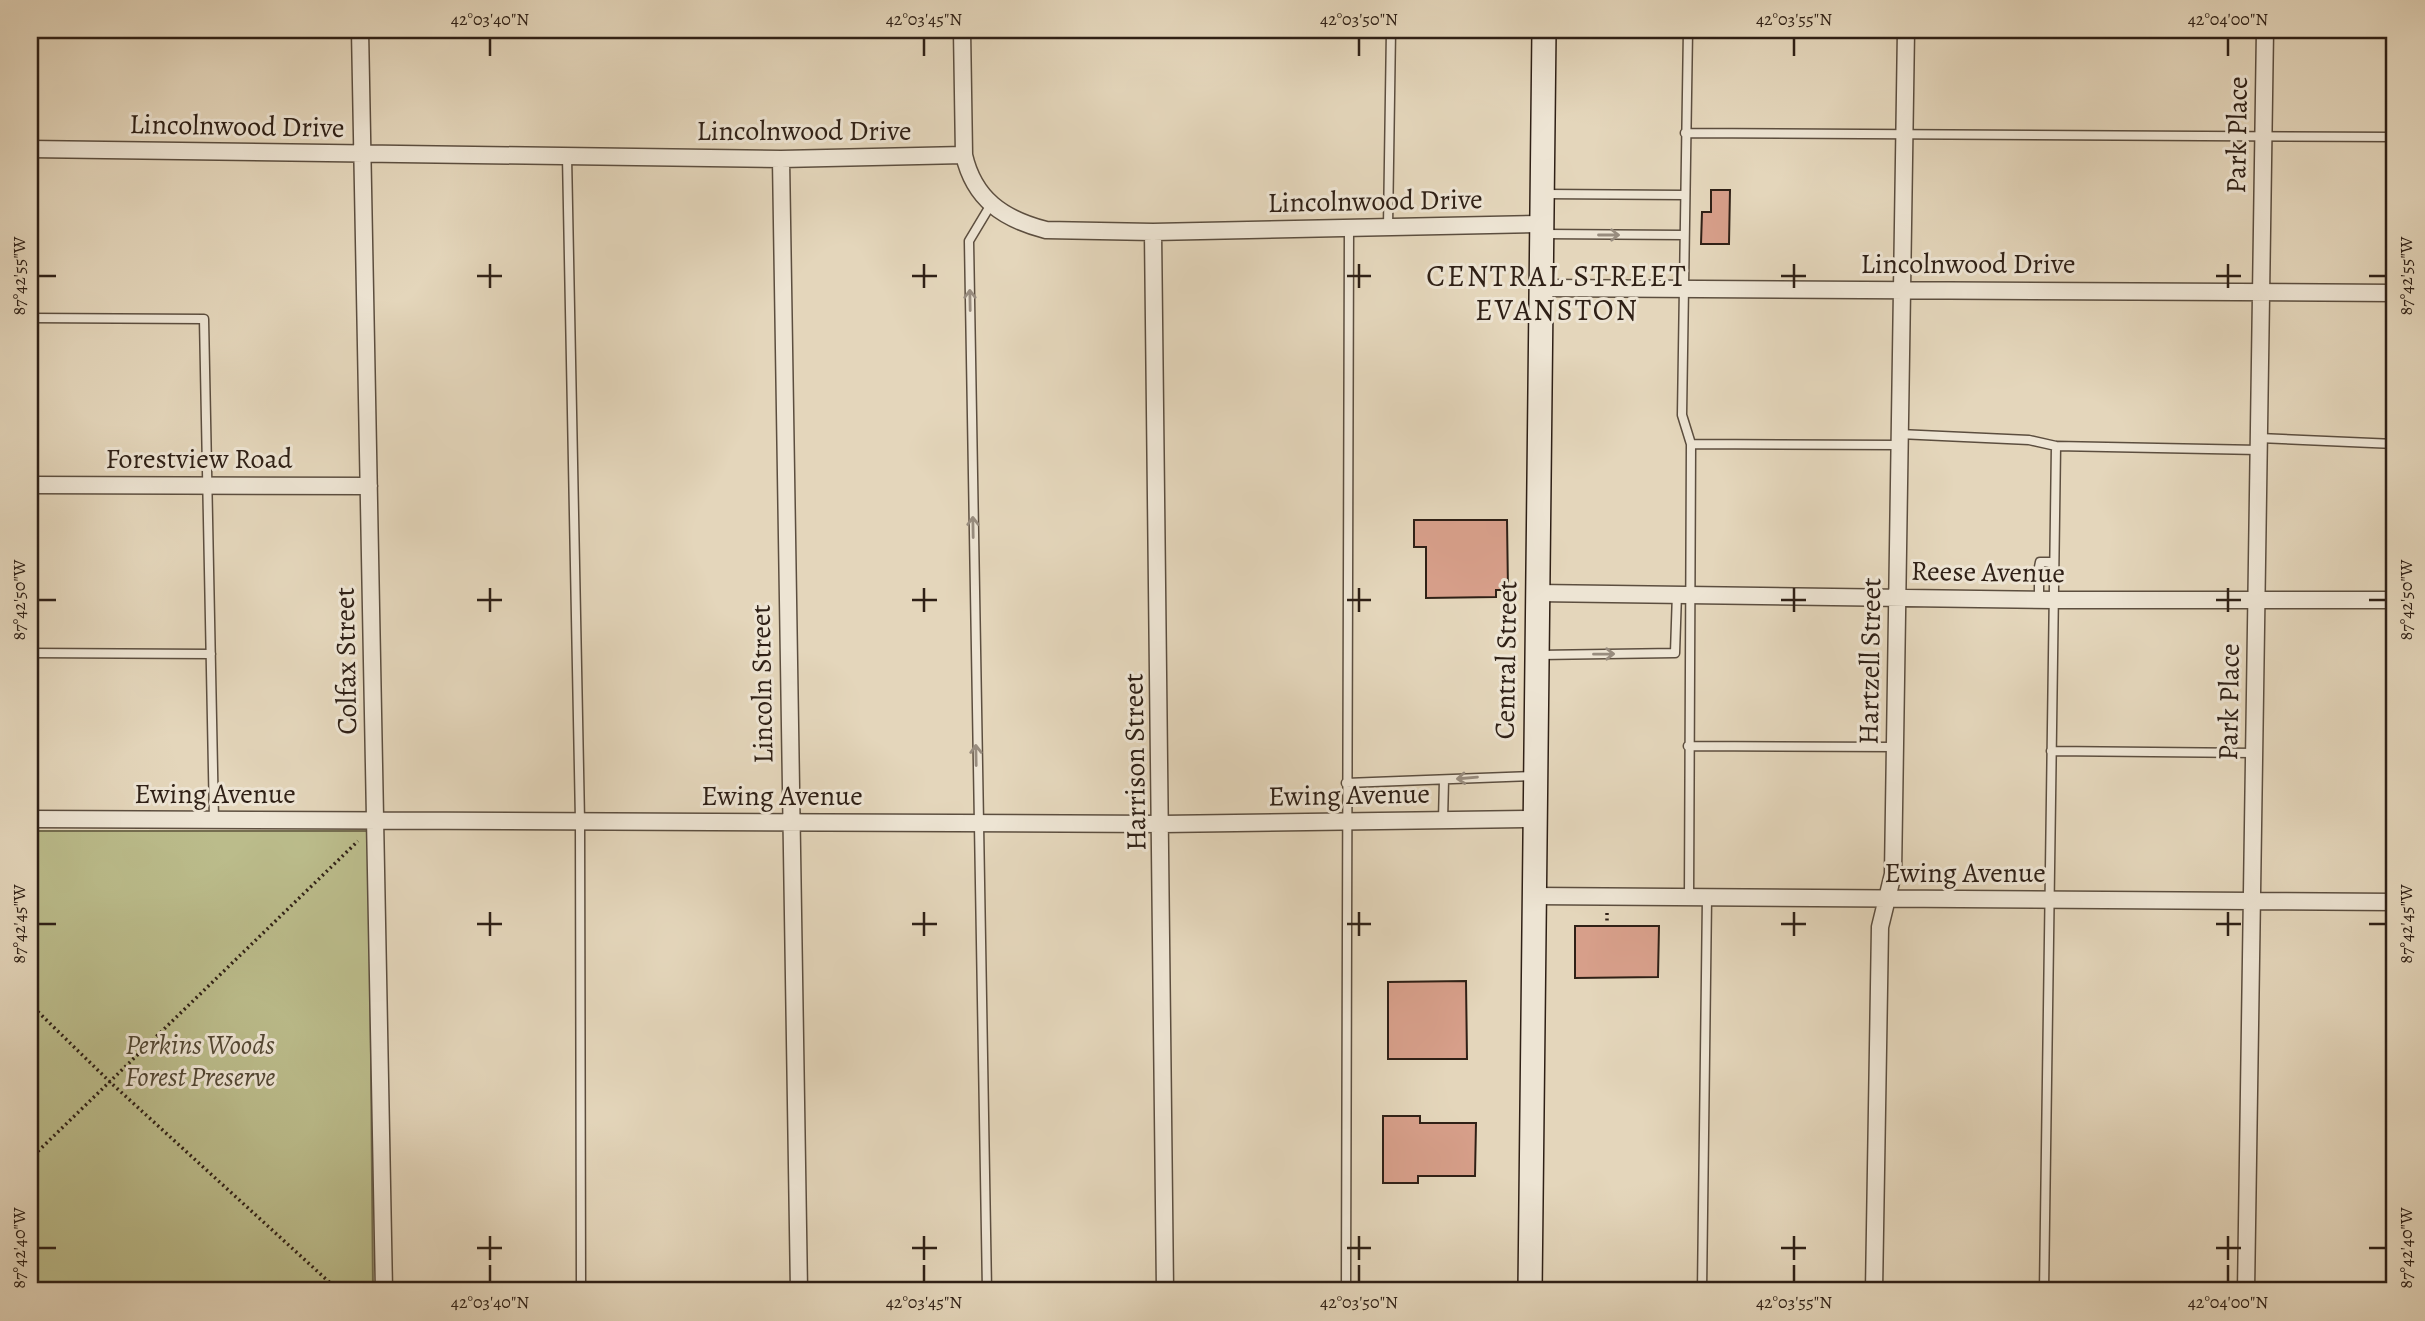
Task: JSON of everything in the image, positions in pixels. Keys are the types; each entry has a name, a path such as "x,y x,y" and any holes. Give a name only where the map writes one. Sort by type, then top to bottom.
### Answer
{"main road":[{"name":"Central Street","path":"1530,1291 1544,30"}],"street":[{"name":"Colfax Street","path":"360,30 384,1291"},
{"path":"962,30 964,155 975,189 990,206"},
{"name":"Hartzell Street","path":"1874,1291 1880,927 1893,874 1906,30"},
{"name":"Park Place","path":"2246,1291 2265,30"},
{"name":"Lincolnwood Drive","path":"30,149 781,159 964,155"},
{"name":"Lincoln Street","path":"781,159 799,1291"},
{"name":"Lincolnwood Drive","path":"990,206 1009,217 1046,230 1153,232 1388,227 1541,229"},
{"name":"Harrison Street","path":"1153,232 1162,824 1165,1291"},
{"name":"Lincolnwood Drive","path":"1540,288 2395,293"},
{"name":"Forestview Road","path":"30,485 369,486"},
{"name":"Reese Avenue","path":"1537,593 2046,600 2395,600"},
{"name":"Ewing Avenue","path":"30,819 1162,824 1535,819"},
{"name":"Ewing Avenue","path":"1534,896 2395,902"}],"lane":[{"path":"1388,227 1391,30"},
{"path":"1688,30 1682,415 1691,444 1684,593 1689,897"},
{"path":"1685,133 2395,137"},
{"path":"567,156 580,821 582,1291"},
{"path":"1542,194 1685,195"},
{"path":"987,1291 969,241 990,206"},
{"path":"1346,1291 1349,228"},
{"path":"1541,229 1684,235"},
{"path":"30,318 204,319 214,820"},
{"path":"1691,444 1899,439 2029,440 2056,446 2395,444"},
{"path":"2046,600 2054,562 2056,446"},
{"path":"2044,1291 2051,751 2046,600 2039,567 2040,562 2054,562"},
{"path":"1536,655 1675,653 1684,593"},
{"path":"30,653 211,654"},
{"path":"1688,746 1895,747"},
{"path":"2051,751 2255,753"},
{"path":"1346,783 1535,775"},
{"path":"1443,820 1444,780"},
{"path":"1702,1291 1707,898"}],"path":[{"path":"30,1159 369,831 375,821"},
{"path":"1607,911 1607,923"},
{"path":"30,1004 110,1082 339,1291"}],"green space":[{"name":"Perkins Woods Forest Preserve","path":"30,831 369,831 373,1291 30,1291"}],"building":[{"path":"1711,190 1730,190 1729,244 1701,244 1702,212 1711,212"},
{"path":"1414,520 1507,520 1508,590 1496,590 1496,597 1426,598 1426,547 1414,547"},
{"path":"1575,926 1659,926 1658,977 1575,978"},
{"path":"1466,981 1467,1059 1388,1059 1388,982"},
{"path":"1383,1116 1420,1116 1420,1123 1476,1123 1475,1176 1418,1176 1418,1183 1383,1183"}],"district":[{"name":"CENTRAL STREET EVANSTON","path":"1557,293"}]}
